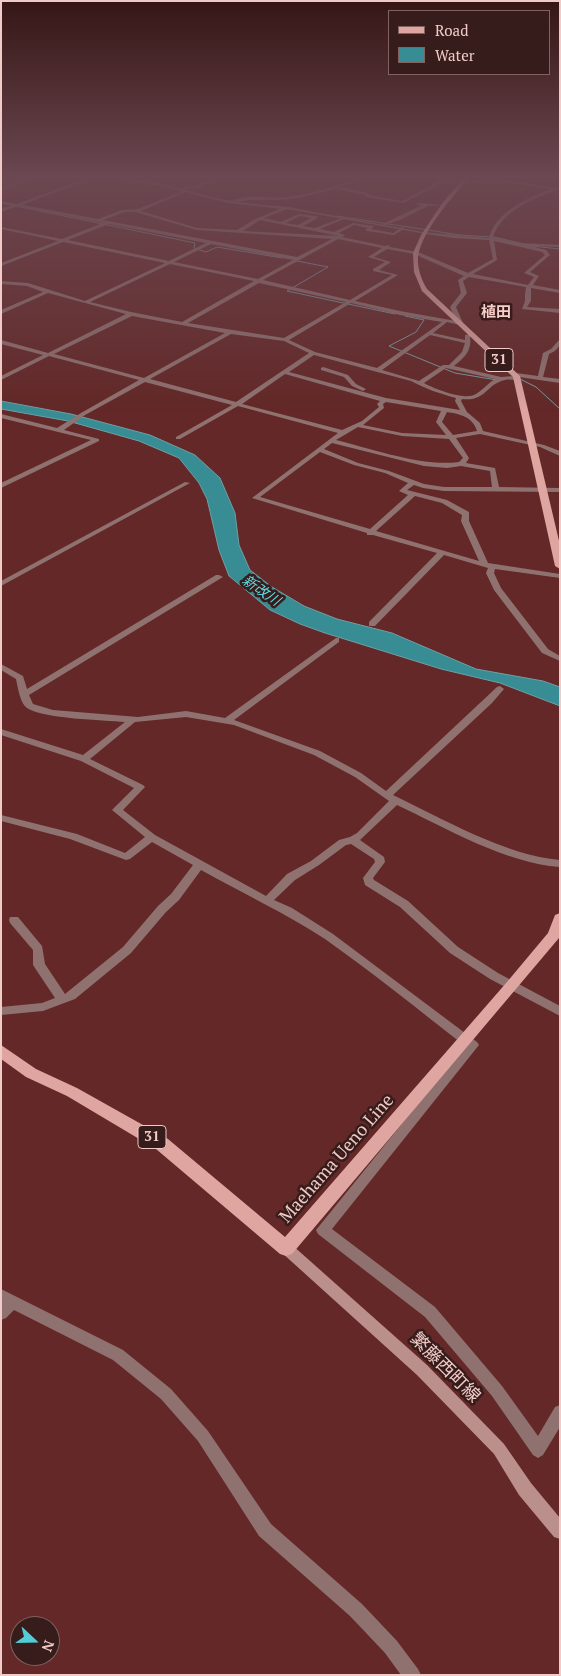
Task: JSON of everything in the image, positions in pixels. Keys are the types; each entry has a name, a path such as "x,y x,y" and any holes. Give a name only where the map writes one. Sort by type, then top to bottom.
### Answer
{"main road":[{"name":"31","path":"416,256 417,273 424,290 460,323 470,338 516,377 560,566"},
{"name":"Maehama Ueno Line","path":"1,1051 31,1073 72,1092 162,1144 286,1248 512,986 554,935 560,918"},
{"name":"繁藤西町線","path":"286,1248 378,1328 499,1449 524,1489 560,1531"}],"street":[{"path":"1,265 22,256"},
{"path":"139,256 348,302 460,323"},
{"path":"85,303 179,256"},
{"path":"284,256 298,259"},
{"path":"183,323 302,256"},
{"path":"285,340 396,275 375,270 389,262 370,257 371,256"},
{"path":"422,256 467,274 560,292"},
{"path":"460,323 453,307 464,293 460,280 467,274 496,260 495,256"},
{"path":"547,256 526,273 537,276 528,287 526,294 528,301 524,308 560,311"},
{"path":"1,282 28,285 85,303 131,314 285,340 313,353 413,380 418,384 458,397 472,398 500,379"},
{"path":"1,312 49,291"},
{"path":"1,378 131,314"},
{"path":"378,370 446,321"},
{"path":"59,430 143,379 230,332"},
{"path":"428,334 470,338 466,352 450,367"},
{"path":"540,378 546,353 553,350 560,341"},
{"path":"1,342 343,432"},
{"path":"178,438 237,404 313,353"},
{"path":"307,378 340,360"},
{"path":"418,384 445,366 500,379 516,377 560,381"},
{"path":"323,369 346,376 354,385 373,396"},
{"path":"284,372 385,400 465,413"},
{"path":"458,397 458,401 465,413 478,424 480,432"},
{"path":"385,400 380,404 382,407 377,412 343,432 255,498 442,553 489,565 560,576"},
{"path":"445,410 439,422 450,437 459,445 466,458 461,464"},
{"path":"1,416 97,440 1,486"},
{"path":"357,425 385,433 396,432 450,437 480,432 542,446 560,454"},
{"path":"331,441 424,464 447,466 461,464 493,469 496,489"},
{"path":"319,449 356,464 387,472 413,482 444,489 560,490"},
{"path":"413,482 402,491 439,500 461,509 466,514 465,521 489,565 490,574 497,588 544,651 560,659"},
{"path":"1,584 187,483"},
{"path":"370,533 413,494"},
{"path":"372,624 442,553"},
{"path":"24,694 219,577"},
{"path":"228,721 336,640"},
{"path":"1,666 20,678 24,694 30,706 52,713 132,720 147,720 186,714 228,721 317,753 358,775 390,799 496,848 547,863 560,864"},
{"path":"267,901 291,877 315,863 344,842 362,835 390,799 500,689"},
{"path":"84,759 132,720"},
{"path":"2,731 84,759 140,787 117,810 151,837 288,911 329,937 473,1045 323,1230 430,1312 497,1391 538,1450 560,1412"},
{"path":"1,818 73,836 126,857 151,837"},
{"path":"353,840 379,857 380,862 368,878 370,882 404,904 454,950 512,986 560,1012"},
{"path":"1,1011 43,1007 71,996 127,950 162,909 175,897 200,864"},
{"path":"14,920 38,949 39,965 63,1000"},
{"path":"1,1313 7,1299 118,1355 166,1394 203,1436 265,1530 356,1610 391,1648 412,1675"}],"water":[{"name":"新改川","path":"1,401 71,414 150,435 195,455 220,478 235,513 239,545 250,570 272,587 304,606 337,619 392,633 476,669 543,681 560,687 560,706 500,683 441,669 325,633 270,610 229,576 219,550 207,499 199,483 179,458 139,441 68,421 1,409"}],"waterway":[{"path":"271,256 282,258"},
{"path":"297,261 328,267 287,291 395,314"},
{"path":"405,316 424,320 416,332 389,346 455,373 497,380"},
{"path":"520,379 536,387 560,409"}],"district":[{"name":"植田","path":"496,313"}]}
